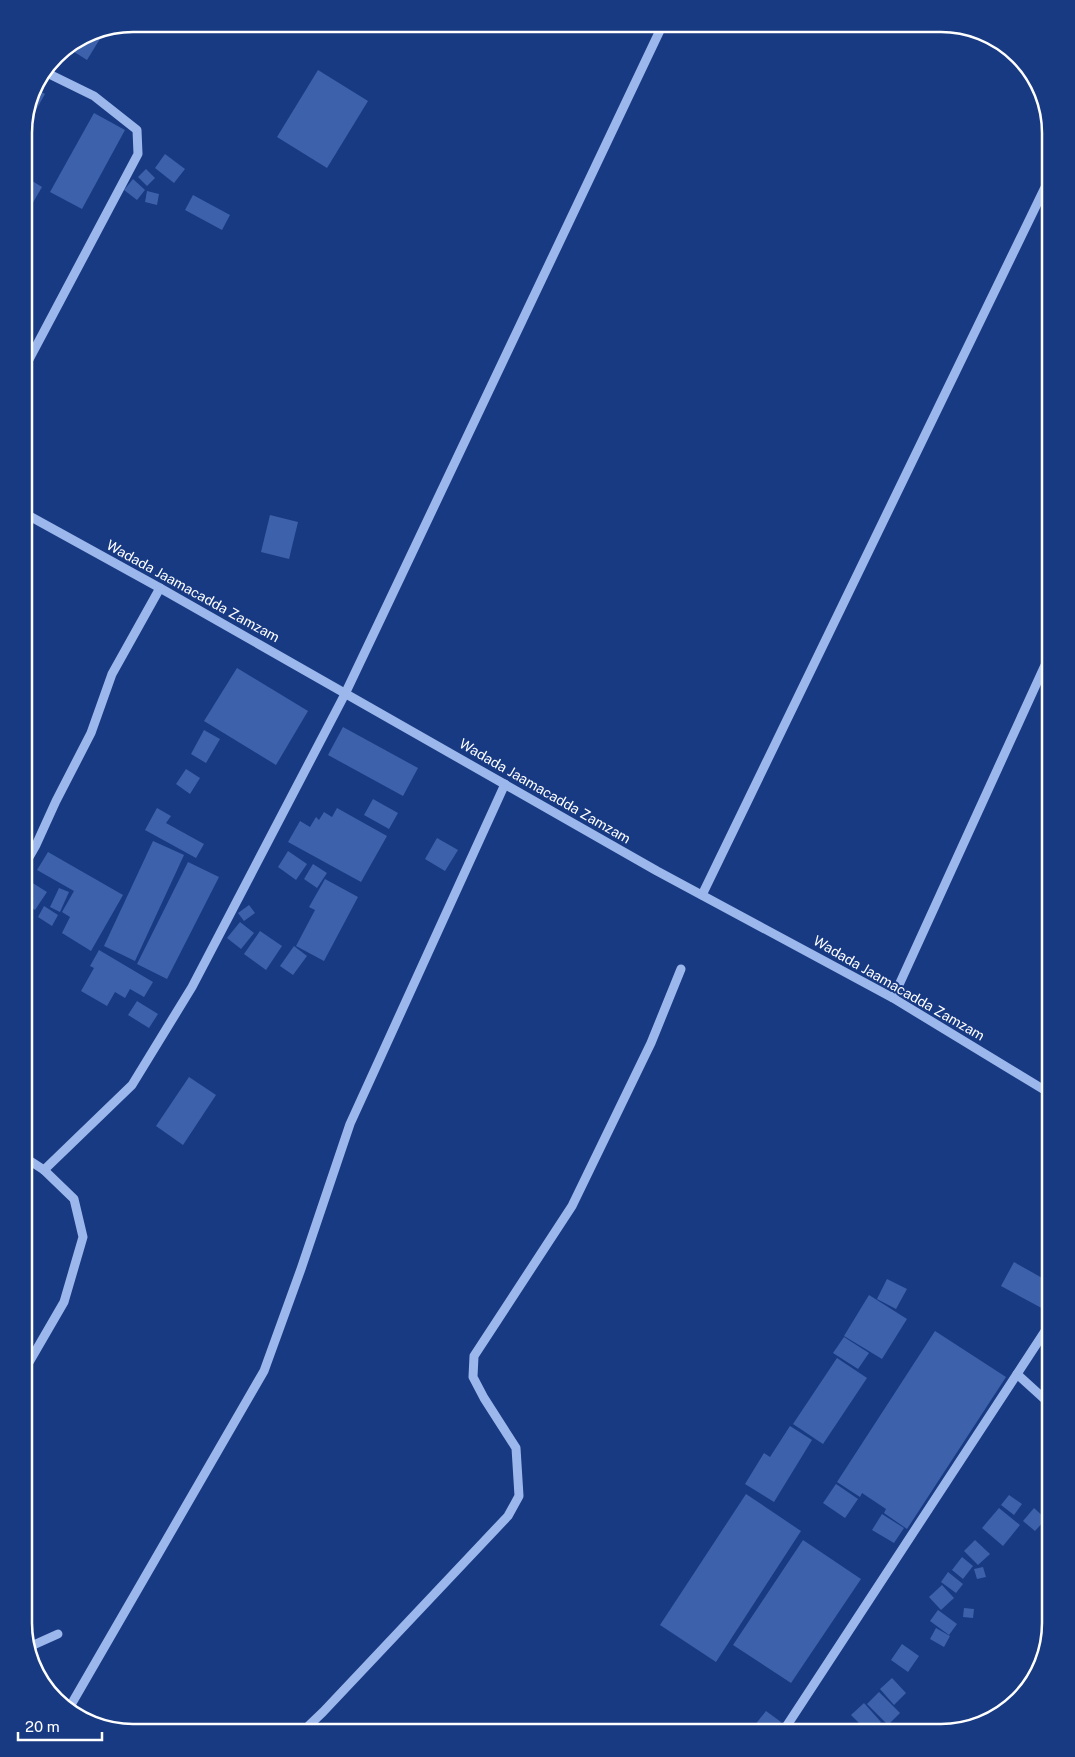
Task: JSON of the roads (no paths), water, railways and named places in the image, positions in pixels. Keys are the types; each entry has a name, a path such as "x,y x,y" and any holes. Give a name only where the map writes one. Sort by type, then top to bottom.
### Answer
{"street":[{"path":"44,1170 132,1085 192,987 345,694 659,33"},
{"path":"33,352 138,154 137,130 94,96 51,75"},
{"path":"702,895 1042,194"},
{"name":"Wadada Jaamacadda Zamzam","path":"33,518 702,895 893,998 1042,1089"},
{"path":"33,851 91,733 112,674 160,588"},
{"path":"893,998 1042,672"},
{"path":"72,1703 264,1371 350,1124 505,784"},
{"path":"310,1724 508,1516 519,1496 516,1448 484,1398 473,1376 474,1356 572,1206 650,1043 680,969"},
{"path":"32,1162 44,1170 74,1199 83,1236 64,1302 32,1357"},
{"path":"788,1724 1042,1336"},
{"path":"1017,1374 1042,1397"},
{"path":"34,1645 58,1634"}]}
